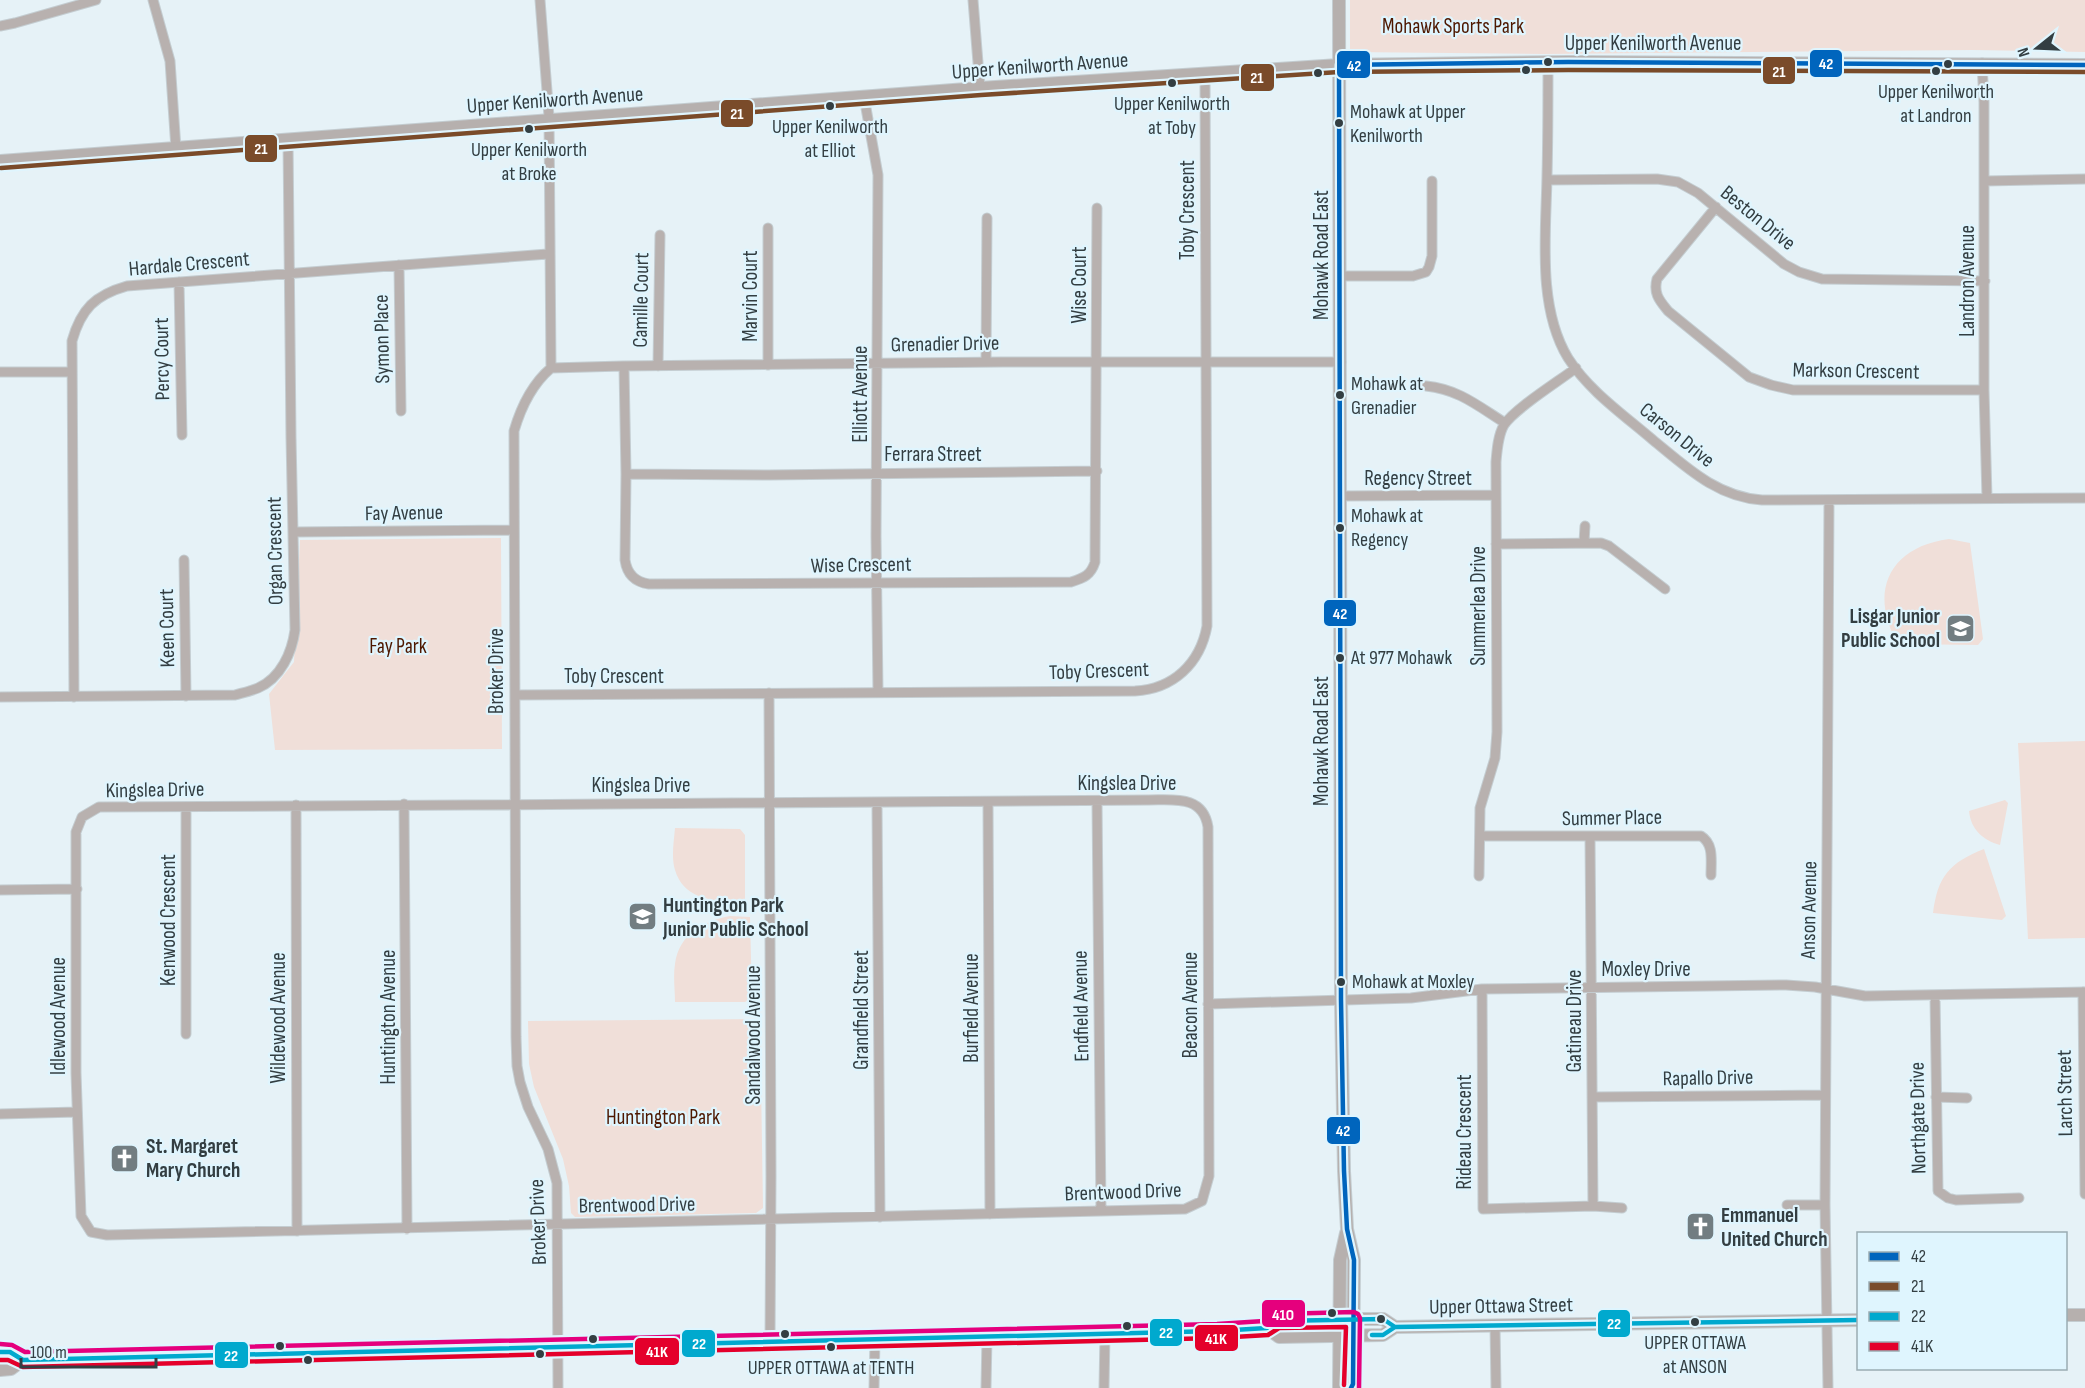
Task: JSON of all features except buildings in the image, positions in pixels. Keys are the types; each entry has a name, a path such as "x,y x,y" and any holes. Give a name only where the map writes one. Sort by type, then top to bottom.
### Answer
{"main road":[{"name":"Mohawk Road East","path":"1339,0 1341,1000 1344,1171 1347,1229 1354,1260 1346,1319 1353,1384 1351,1388"},
{"name":"Upper Kenilworth Avenue","path":"0,161 980,88 1339,65 1548,62 2085,65"},
{"path":"2067,1315 2085,1315"},
{"name":"Upper Ottawa Street","path":"0,1352 10,1352 23,1360 1105,1334 1267,1328 1277,1321 1383,1318 1395,1327"},
{"name":"Upper Ottawa Street","path":"1267,1328 1279,1337 1383,1335 1395,1327 1857,1320"},
{"name":"Mohawk Road East","path":"1339,1388 1347,1336"},
{"name":"Upper Ottawa Street","path":"0,1370 11,1369 23,1360"}],"street":[{"path":"0,26 96,0"},
{"path":"153,0 170,61 176,149"},
{"path":"540,0 548,120 551,368"},
{"path":"973,0 980,88"},
{"name":"Carson Drive","path":"1548,62 1546,271 1547,295 1558,338 1585,381 1691,471 1718,488 1755,499 1829,501 2085,498"},
{"name":"Landron Avenue","path":"1982,63 1987,498"},
{"name":"Toby Crescent","path":"515,695 1146,691 1167,684 1189,668 1204,643 1207,626 1205,75"},
{"name":"Elliott Avenue","path":"864,97 878,175 876,583 878,692"},
{"name":"Organ Crescent","path":"0,697 235,695 258,688 282,668 292,646 295,630 288,140"},
{"name":"Beston Drive","path":"1547,180 1657,179 1673,181 1689,187 1716,207 1784,264 1810,276 1834,280 1985,281"},
{"path":"1984,181 2085,179"},
{"path":"1340,276 1413,276 1426,272 1432,255 1432,181"},
{"name":"Markson Crescent","path":"1716,207 1657,279 1655,292 1668,311 1749,376 1771,386 1793,390 1984,390"},
{"name":"Wise Court","path":"1097,208 1097,362"},
{"path":"986,362 987,218"},
{"name":"Marvin Court","path":"768,228 768,365"},
{"name":"Camille Court","path":"658,366 660,235"},
{"name":"Hardale Crescent","path":"74,697 72,341 82,315 99,297 127,286 548,254"},
{"name":"Symon Place","path":"399,265 401,411"},
{"name":"Percy Court","path":"179,282 182,435"},
{"name":"Grenadier Drive","path":"551,368 986,362 1341,362"},
{"name":"Wise Crescent","path":"624,367 625,560 628,571 637,581 649,584 1071,582 1084,578 1092,571 1095,562 1097,362"},
{"name":"Broker Drive","path":"551,368 531,390 520,409 514,431 515,804 517,1066 528,1107 542,1135 554,1170 558,1190 558,1388"},
{"path":"1426,386 1444,387 1457,393 1505,423 1576,368"},
{"path":"0,372 71,372"},
{"name":"Summerlea Drive","path":"1479,876 1480,808 1495,758 1497,732 1496,456 1505,423"},
{"name":"Ferrara Street","path":"626,474 770,475 1097,471"},
{"name":"Regency Street","path":"1340,496 1496,495"},
{"name":"Anson Avenue","path":"1828,1388 1825,1095 1829,501"},
{"path":"1584,542 1585,526"},
{"name":"Fay Avenue","path":"294,532 514,530"},
{"path":"1496,544 1598,542 1608,545 1665,589"},
{"name":"Keen Court","path":"184,560 186,696"},
{"name":"Sandalwood Avenue","path":"769,693 770,1341"},
{"name":"Endfield Avenue","path":"1097,801 1101,1211"},
{"name":"Kingslea Drive","path":"82,817 99,807 404,804 877,804 1182,801 1192,803 1201,809"},
{"name":"Burfield Avenue","path":"988,802 990,1214"},
{"name":"Huntington Avenue","path":"404,804 407,1229"},
{"name":"Grandfield Street","path":"877,804 880,1217"},
{"name":"Wildewood Avenue","path":"296,805 297,1231"},
{"name":"Kenwood Crescent","path":"186,807 186,1034"},
{"name":"Beacon Avenue","path":"1201,809 1209,832 1209,1176 1202,1201"},
{"name":"Idlewood Avenue","path":"81,1216 77,1112 76,832 82,817"},
{"name":"Summer Place","path":"1480,836 1701,836 1711,847 1711,875"},
{"name":"Gatineau Drive","path":"1590,836 1593,1206"},
{"path":"0,890 77,889"},
{"name":"Moxley Drive","path":"1208,1004 1411,998 1482,988 1780,985 1864,996 2084,992"},
{"name":"Rideau Crescent","path":"1482,988 1483,1209 1593,1206 1622,1208"},
{"name":"Larch Street","path":"2084,992 2085,1194"},
{"name":"Northgate Drive","path":"1935,996 1938,1191 1956,1200 2019,1198"},
{"name":"Rapallo Drive","path":"1592,1097 1825,1095"},
{"path":"1936,1097 1966,1098"},
{"path":"0,1114 77,1112"},
{"name":"Brentwood Drive","path":"81,1216 91,1232 107,1235 1185,1209 1202,1201"},
{"path":"1787,1205 1825,1205"},
{"path":"1495,1325 1496,1388"},
{"path":"1104,1388 1105,1334"},
{"path":"986,1388 987,1336"},
{"path":"874,1339 874,1388"}],"green space":[{"name":"Mohawk Sports Park","path":"1350,0 2085,0 2085,52 1972,50 1543,54 1350,52"},
{"name":"Fay Park","path":"501,538 502,749 275,750 269,694 294,662 300,540"},
{"path":"1949,539 1970,543 1983,639 1978,645 1898,644 1889,625 1885,607 1885,590 1890,575 1899,562 1912,551"},
{"path":"2085,741 2085,938 2028,939 2018,743"},
{"path":"2005,800 2008,803 2000,845 1988,840 1975,829 1969,811"},
{"path":"675,828 740,829 745,835 745,901 713,900 694,894 686,888 679,880 674,865"},
{"path":"1984,849 2006,916 2002,920 1933,913 1938,889 1947,872 1962,860"},
{"path":"730,916 750,917 752,998 745,1002 675,1002 674,969 677,954 687,937 702,925"},
{"name":"Huntington Park","path":"760,1019 763,1208 756,1213 575,1217 571,1213 569,1186 563,1159 534,1087 529,1064 528,1021"}],"transit line":[{"name":"42","path":"1351,1388 1353,1384 1354,1260 1347,1229 1344,1171 1341,1000 1339,65 1568,62 2085,65"},
{"name":"21","path":"1,168 981,95 1339,72 1568,70 2085,72"},
{"name":"41O","path":"0,1344 12,1345 25,1352 1217,1324 1264,1321 1276,1314 1354,1312 1360,1318 1359,1388"},
{"name":"22","path":"0,1352 10,1352 23,1360 1217,1331 1267,1328 1277,1321 1383,1319 1395,1327"},
{"name":"22","path":"1372,1335 1383,1335 1395,1327 1857,1320"},
{"name":"41K","path":"0,1360 8,1360 23,1367 1217,1338 1268,1335 1279,1328 1346,1327 1344,1385"}],"place":[{"name":"Upper Kenilworth at Landron","path":"1936,71"},
{"name":"Upper Kenilworth at Toby","path":"1172,83"},
{"name":"Upper Kenilworth at Elliot","path":"830,106"},
{"name":"Mohawk at Upper Kenilworth","path":"1339,123"},
{"name":"Upper Kenilworth at Broke","path":"529,129"},
{"name":"Mohawk at Grenadier","path":"1340,395"},
{"name":"Mohawk at Regency","path":"1340,528"},
{"name":"Lisgar Junior Public School","path":"1961,628"},
{"name":"At 977 Mohawk","path":"1340,658"},
{"name":"Huntington Park Junior Public School","path":"642,917"},
{"name":"Mohawk at Moxley","path":"1341,982"},
{"name":"St. Margaret Mary Church","path":"125,1158"},
{"name":"Emmanuel United Church","path":"1700,1227"},
{"name":"UPPER OTTAWA at ANSON","path":"1695,1322"},
{"name":"UPPER OTTAWA at TENTH","path":"831,1347"}]}
